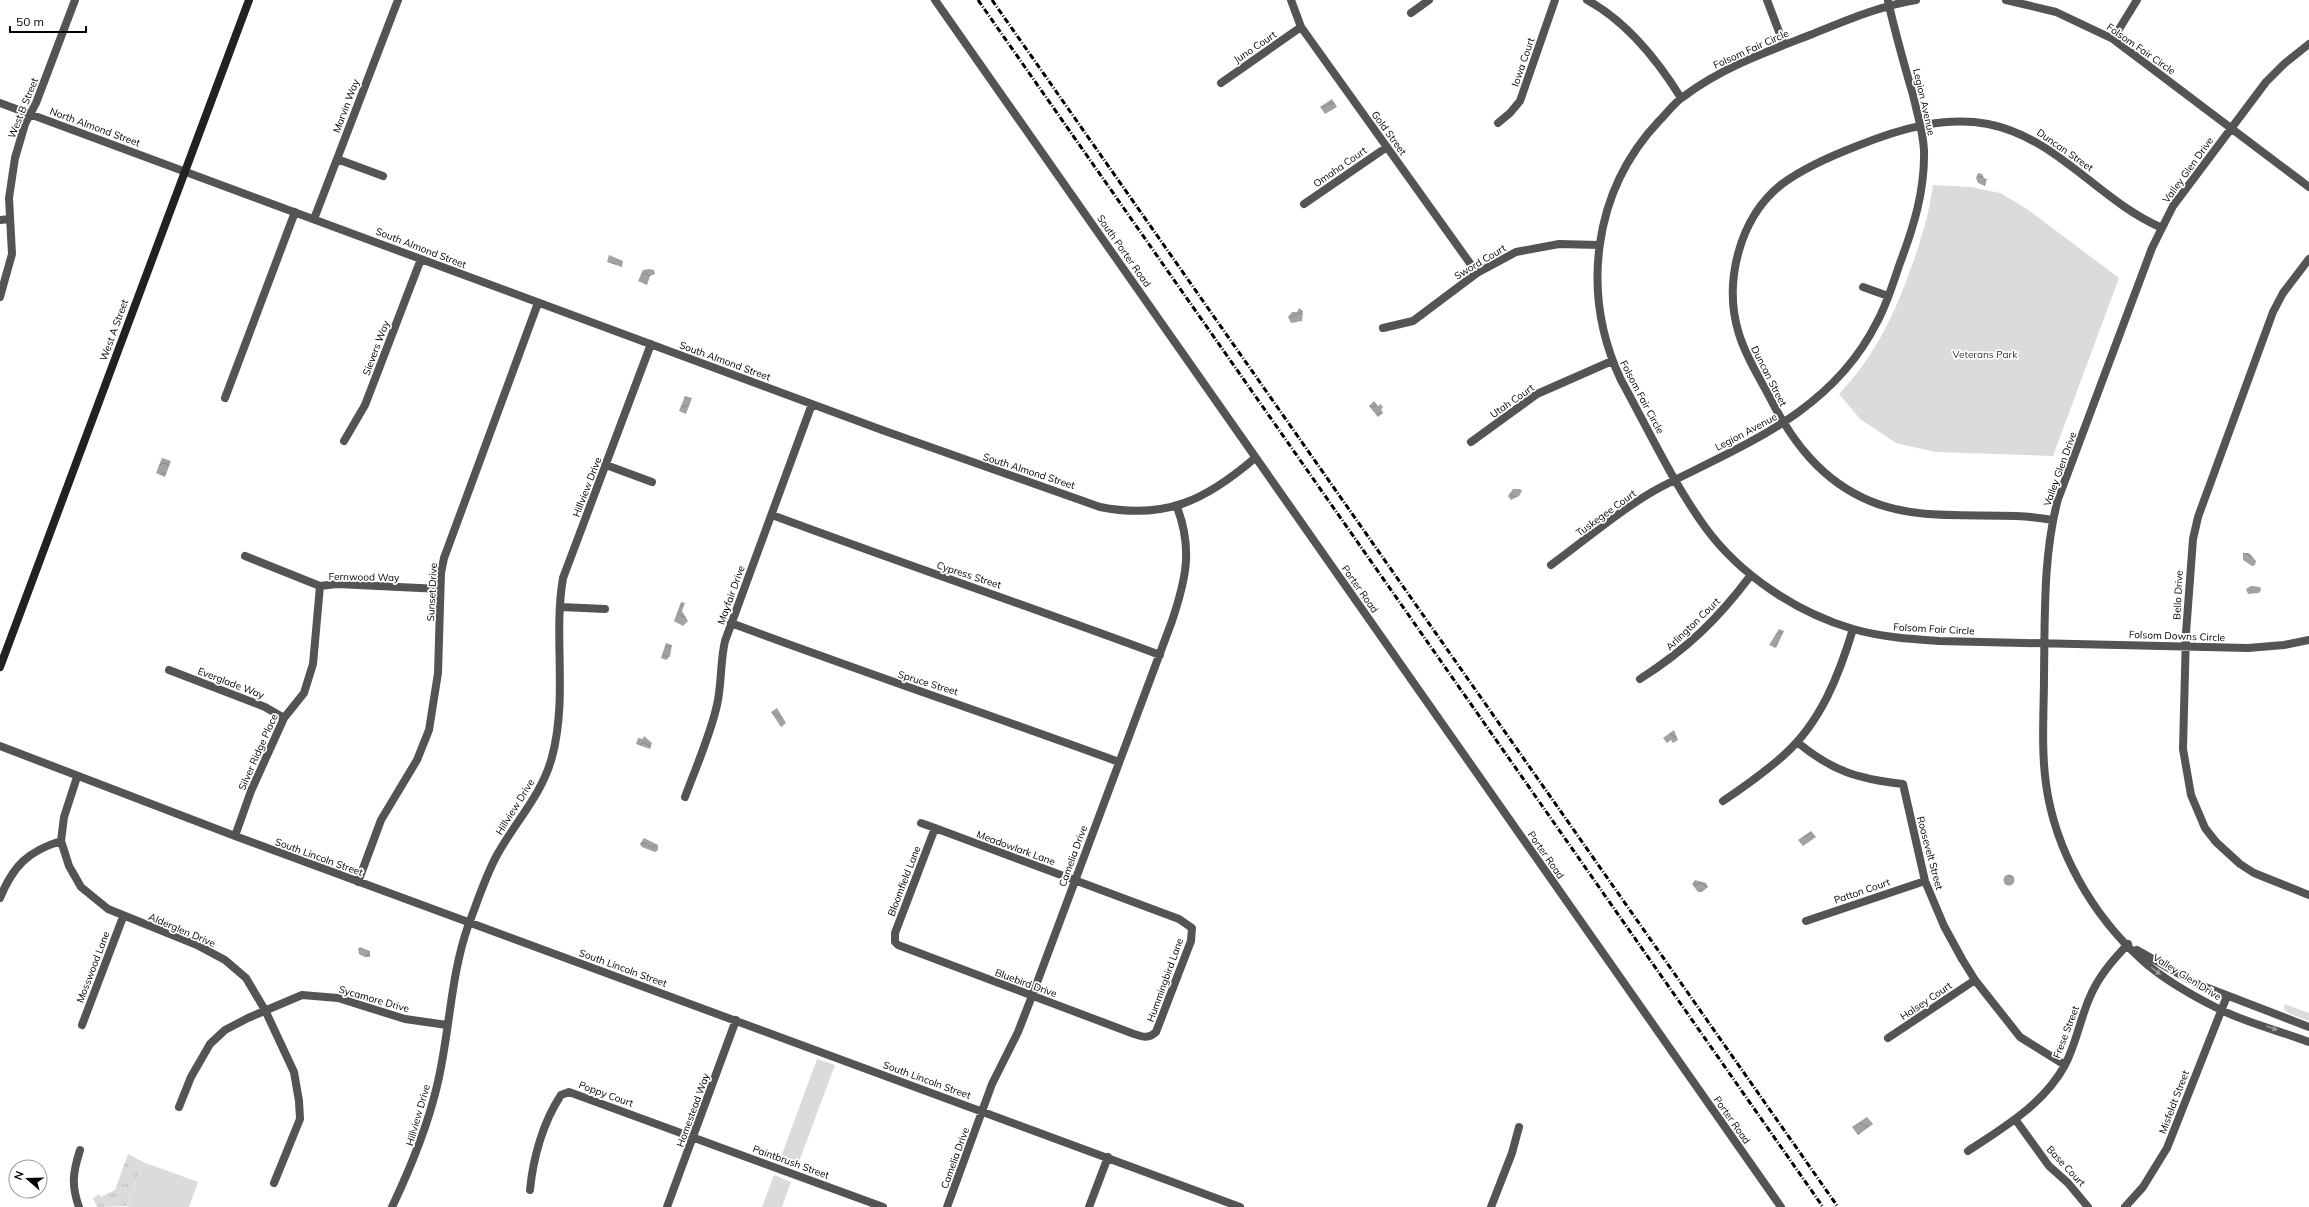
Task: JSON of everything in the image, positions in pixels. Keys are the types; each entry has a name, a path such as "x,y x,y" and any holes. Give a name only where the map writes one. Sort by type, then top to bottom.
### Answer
{"main road":[{"name":"West A Street","path":"0,667 249,0"}],"street":[{"name":"West B Street","path":"0,297 12,254 9,198 12,172 20,138 75,0"},
{"name":"Marvin Way","path":"314,219 396,0"},
{"name":"South Porter Road","path":"935,0 1255,458 1296,514"},
{"name":"Gold Street","path":"1291,0 1301,27 1478,273"},
{"path":"1411,13 1429,0"},
{"name":"Iowa Court","path":"1498,123 1510,113 1520,100 1555,0"},
{"path":"1587,0 1622,25 1650,55 1681,98"},
{"path":"1766,0 1784,45"},
{"name":"Folsom Fair Circle","path":"1916,0 1888,2 1726,69 1681,98 1647,134 1628,162 1606,210 1599,245 1597,280 1602,326 1612,361 1676,481 1706,528 1723,548 1751,575 1800,607 1852,629 1903,639 2044,643"},
{"name":"Folsom Fair Circle","path":"2007,0 2056,12 2113,39 2232,128"},
{"path":"2113,39 2137,0"},
{"name":"Legion Avenue","path":"1676,481 1783,424 1829,387 1855,359 1878,322 1917,212 1924,150 1921,126 1888,2"},
{"name":"Juno Court","path":"1221,83 1301,27"},
{"name":"Valley Glen Drive","path":"2309,44 2276,72 2173,206 2152,248 2058,499 2049,548 2044,643 2043,758 2051,809 2059,836 2076,874 2088,895 2128,944 2158,972 2221,1010 2309,1042"},
{"name":"North Almond Street","path":"0,103 184,171"},
{"name":"Duncan Street","path":"2053,520 2034,516 1912,512 1871,502 1836,483 1819,469 1804,453 1783,424 1748,361 1738,332 1732,303 1733,275 1740,248 1750,224 1764,203 1781,185 1804,170 1830,156 1886,134 1946,122 1973,122 1991,125 2028,137 2051,150 2144,220 2162,228"},
{"path":"2232,128 2309,187"},
{"name":"Omaha Court","path":"1304,204 1387,147"},
{"path":"336,159 383,176"},
{"name":"South Almond Street","path":"184,171 970,462 1100,507 1138,512 1176,507 1203,495 1255,458"},
{"path":"225,398 295,212"},
{"path":"0,220 10,219"},
{"name":"Sword Court","path":"1383,328 1413,321 1478,273 1516,252 1559,244 1599,245"},
{"name":"Bello Drive","path":"2309,258 2283,293 2273,312 2198,517 2190,559 2183,749 2191,795 2197,812 2216,842 2240,864 2269,880 2309,895"},
{"name":"Sievers Way","path":"344,441 365,405 421,259"},
{"path":"1863,287 1888,296"},
{"name":"Sunset Drive","path":"358,882 381,820 418,760 429,730 438,674 441,573 450,539 538,303"},
{"name":"Hillview Drive","path":"392,1207 415,1158 424,1133 437,1085 458,955 496,856 534,798 552,758 561,696 561,607 563,578 651,344"},
{"name":"Utah Court","path":"1471,442 1537,394 1612,361"},
{"name":"Mayfair Drive","path":"685,797 714,719 720,686 721,658 731,623 812,404"},
{"path":"606,465 652,482"},
{"name":"Tuskegee Court","path":"1551,565 1640,500 1676,481"},
{"name":"Camelia Drive","path":"947,1207 982,1111 1032,996 1160,655 1178,602 1186,568 1186,535 1176,507"},
{"name":"Porter Road","path":"1296,514 1781,1207"},
{"name":"Cypress Street","path":"772,515 910,566 1038,609 1160,655"},
{"name":"Fernwood Way","path":"245,556 320,586 337,584 440,589"},
{"name":"Arlington Court","path":"1640,679 1689,645 1726,608 1751,575"},
{"name":"Silver Ridge Place","path":"235,836 251,791 284,718 304,693 313,664 320,586"},
{"path":"561,607 604,609"},
{"name":"Spruce Street","path":"731,623 899,685 966,706 1119,762"},
{"path":"1723,801 1757,777 1797,742 1817,714 1831,690 1843,662 1852,629"},
{"name":"Folsom Downs Circle","path":"2044,643 2267,647 2309,640"},
{"name":"Everglade Way","path":"169,670 265,707 284,718"},
{"name":"Roosevelt Street","path":"1797,742 1815,758 1848,775 1867,780 1903,784 1925,880 1944,926 1975,980 2020,1037 2065,1065"},
{"name":"South Lincoln Street","path":"0,746 77,777 358,882 1108,1157 1240,1207"},
{"name":"Alderglen Drive","path":"77,777 64,817 60,840 69,866 81,886 108,909 123,917 197,945 225,960 246,978 265,1010 294,1072 299,1101 300,1119 274,1183"},
{"name":"Meadowlark Lane","path":"921,823 1179,919 1192,928"},
{"name":"Bloomfield Lane","path":"895,942 898,924 934,828"},
{"path":"0,898 7,881 25,858 40,847 60,840"},
{"name":"Patton Court","path":"1806,921 1925,880"},
{"name":"Mosswood Lane","path":"82,1025 123,917"},
{"name":"Hummingbird Lane","path":"1152,1037 1161,1024 1191,941 1192,928"},
{"name":"Bluebird Drive","path":"895,942 907,950 1134,1034 1143,1037 1152,1037"},
{"name":"Valley Glen Drive","path":"2128,944 2165,967 2227,996 2309,1027"},
{"name":"Frese Street","path":"1968,1151 2030,1109 2053,1084 2065,1065 2095,987 2112,961 2128,944"},
{"name":"Halsey Court","path":"1888,1038 1975,980"},
{"name":"Sycamore Drive","path":"179,1107 191,1077 210,1044 225,1030 265,1010 302,995 338,998 405,1019 447,1025"},
{"name":"Misfeldt Street","path":"2125,1207 2147,1181 2167,1148 2227,996"},
{"name":"Homestead Way","path":"667,1207 736,1020"},
{"name":"Poppy Court","path":"530,1190 532,1168 538,1150 556,1102 565,1092 574,1093 693,1137"},
{"name":"Base Court","path":"2015,1119 2049,1166 2068,1184 2088,1207"},
{"path":"1491,1207 1512,1152 1519,1126"},
{"name":"Paintbrush Street","path":"693,1137 883,1207"},
{"path":"79,1207 75,1195 73,1174 80,1150"},
{"path":"1089,1207 1108,1157"}],"green space":[{"name":"Veterans Park","path":"1933,185 1971,187 2000,193 2027,209 2119,278 2053,456 1935,452 1896,443 1860,419 1839,394 1873,351 1898,303 1927,217"},
{"path":"2285,1004 2309,1013 2309,1021 2290,1014 2284,1009"},
{"path":"817,1059 835,1065 797,1167 780,1160"},
{"path":"128,1154 143,1162 127,1206 97,1207 93,1198 99,1194 101,1197 115,1190"},
{"path":"143,1162 198,1182 189,1207 127,1207"},
{"path":"774,1175 791,1182 782,1207 762,1207"}],"water":[{"path":"1332,99 1337,107 1325,114 1320,107"},
{"path":"1978,173 1982,174 1984,178 1987,179 1985,186 1978,183 1976,178"},
{"path":"609,255 623,261 622,267 607,262"},
{"path":"643,270 654,270 655,274 650,276 647,285 638,281"},
{"path":"1299,308 1303,311 1302,321 1291,323 1288,317 1292,312 1297,312"},
{"path":"685,396 692,398 686,414 679,411"},
{"path":"1374,401 1378,406 1381,404 1383,408 1381,409 1383,413 1378,417 1369,406"},
{"path":"162,458 171,461 165,477 156,473"},
{"path":"1513,489 1520,489 1522,491 1519,496 1511,500 1508,496"},
{"path":"2243,553 2249,553 2256,561 2255,565 2252,566 2243,560"},
{"path":"2251,586 2260,587 2261,590 2259,593 2248,594 2246,589"},
{"path":"681,602 685,603 682,611 688,621 683,626 674,621"},
{"path":"1779,629 1784,631 1776,648 1769,645"},
{"path":"666,643 672,645 670,656 666,660 661,658"},
{"path":"777,708 786,723 781,727 771,712"},
{"path":"1674,730 1678,740 1673,743 1671,740 1667,743 1663,738"},
{"path":"644,736 652,743 650,749 636,744 638,738 643,739"},
{"path":"1811,831 1816,837 1803,846 1798,840"},
{"path":"644,838 658,845 658,850 655,852 642,847 640,844"},
{"path":"2009,874 2013,876 2015,880 2013,884 2009,886 2005,884 2003,880 2005,876"},
{"path":"1695,880 1706,883 1708,887 1702,892 1698,892 1692,884"},
{"path":"360,947 370,951 370,957 365,957 359,954 358,949"},
{"path":"1867,1117 1873,1124 1858,1135 1852,1127"}],"railway":[{"path":"978,0 1823,1207"},
{"path":"992,0 1838,1207"}]}
